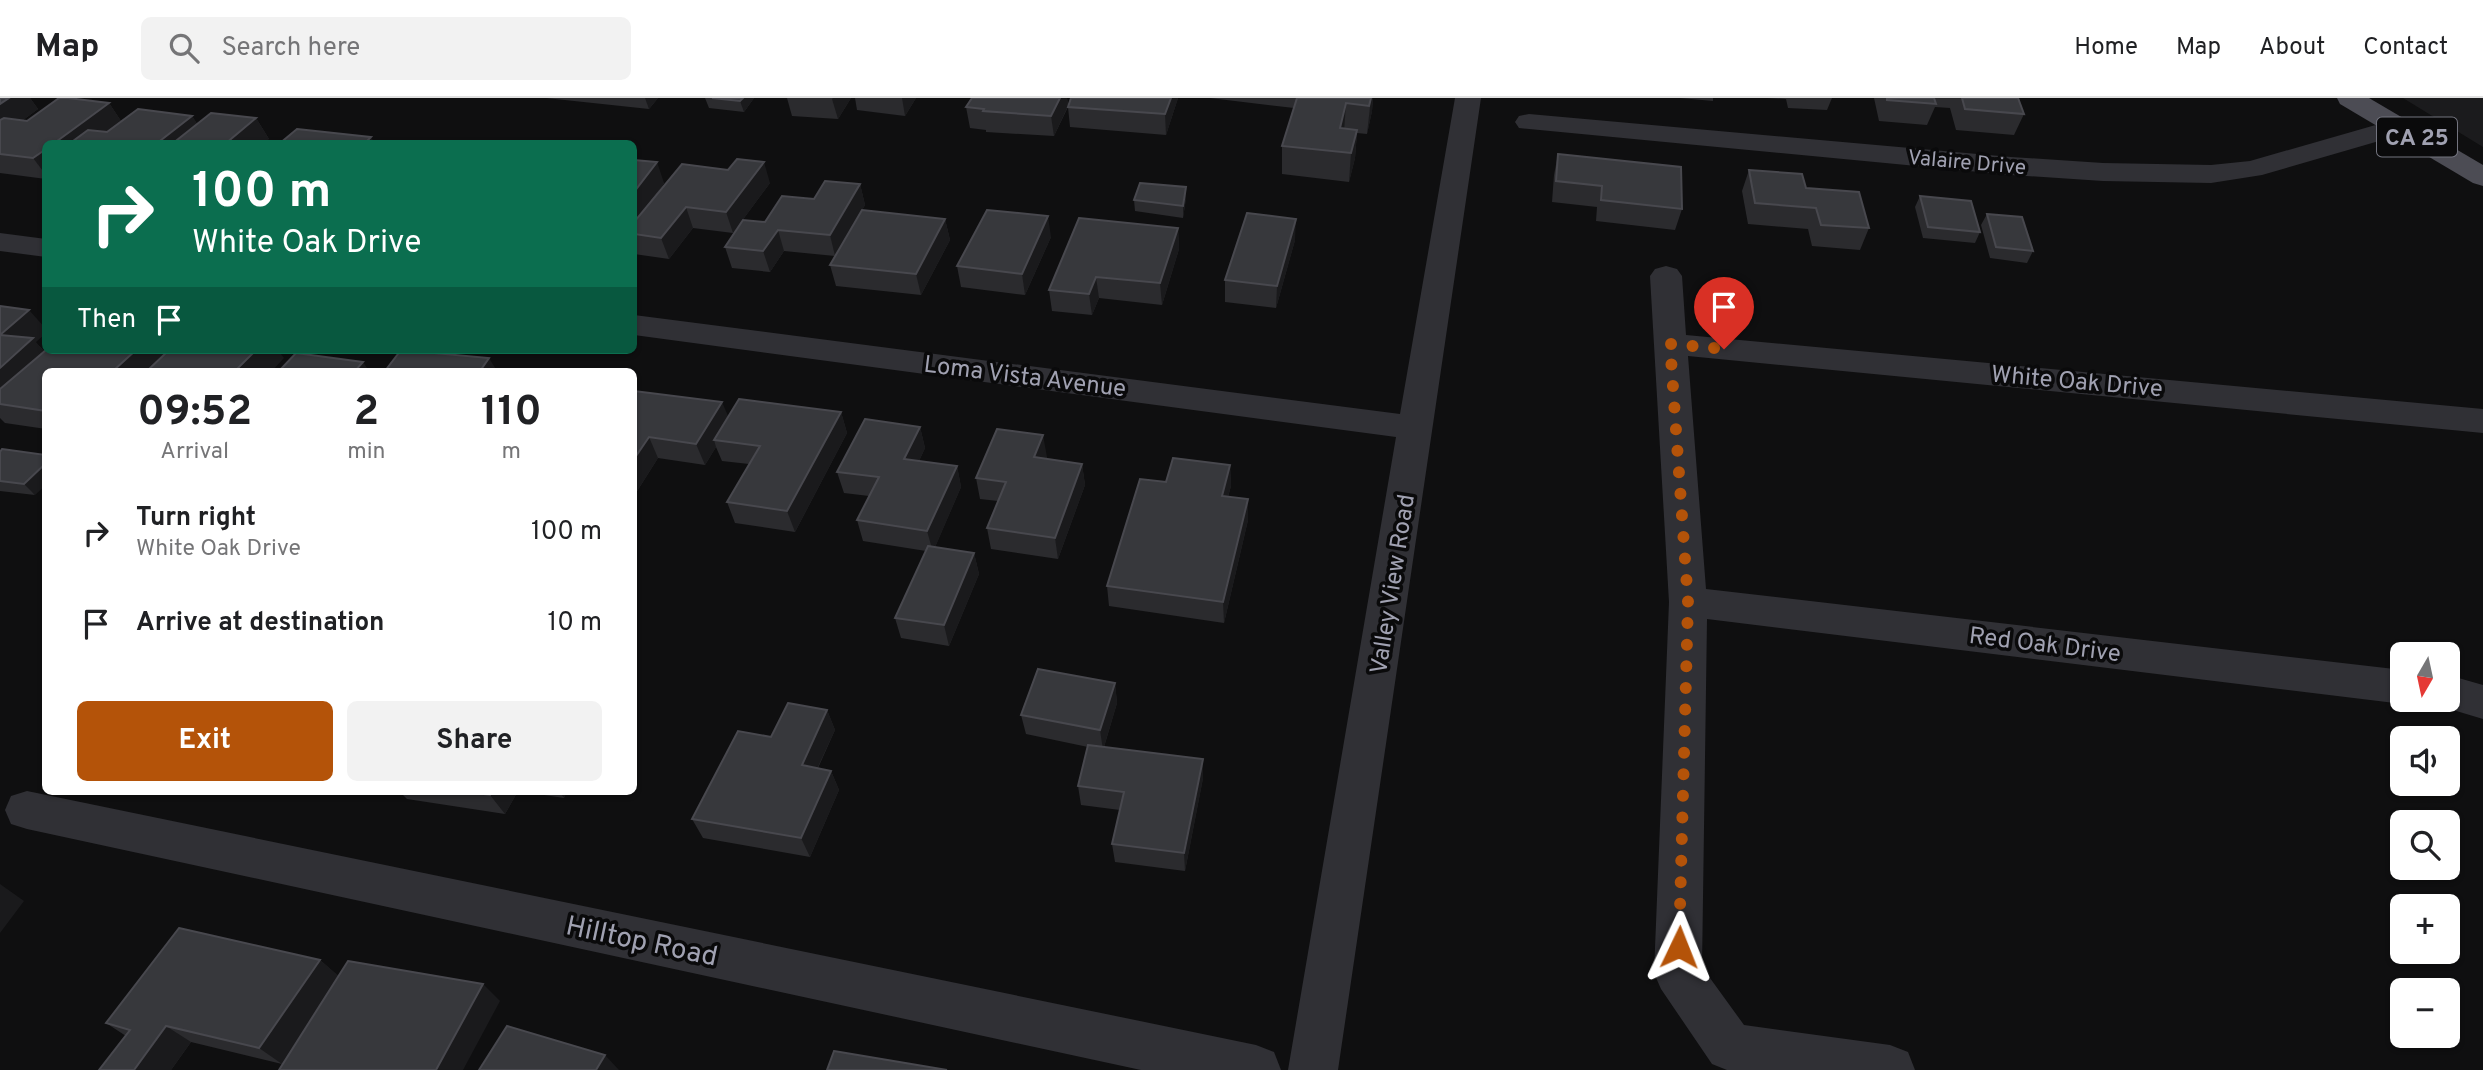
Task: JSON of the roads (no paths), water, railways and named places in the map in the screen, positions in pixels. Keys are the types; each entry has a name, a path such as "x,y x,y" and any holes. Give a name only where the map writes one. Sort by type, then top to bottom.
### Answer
{"main road":[{"name":"CA 25","path":"2350,98 2483,177"}],"street":[{"name":"Valley View Road","path":"1314,1070 1468,98"},
{"name":"Valaire Drive","path":"1529,122 1997,165 2103,172 2211,174 2252,169 2400,127"},
{"path":"0,242 42,247"},
{"path":"1666,276 1688,602 1678,973 1730,1046 1890,1070"},
{"name":"Loma Vista Avenue","path":"637,325 1417,428"},
{"name":"White Oak Drive","path":"1670,344 2483,421"},
{"name":"Red Oak Drive","path":"1688,602 2390,685"},
{"path":"2460,695 2483,702"},
{"name":"Hilltop Road","path":"27,810 1256,1070"}]}
